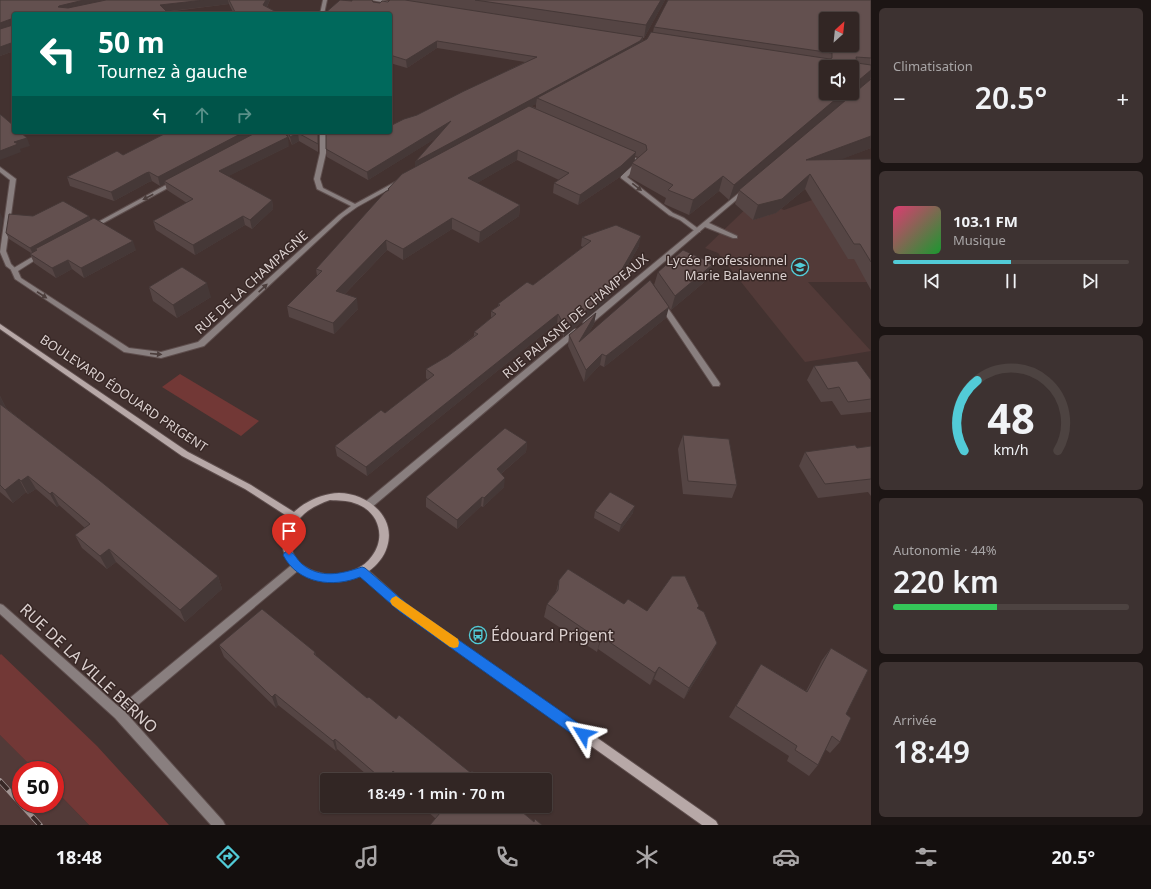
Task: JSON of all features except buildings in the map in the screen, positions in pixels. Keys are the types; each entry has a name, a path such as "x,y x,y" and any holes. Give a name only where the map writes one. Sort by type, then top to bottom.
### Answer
{"main road":[{"name":"BOULEVARD ÉDOUARD PRIGENT","path":"0,326 185,454 248,487 295,517"},
{"path":"330,497 344,497 357,500 368,505 379,514 385,527 385,541 380,554 375,561 362,571 349,577 327,578 307,574 297,566 289,555 286,542 288,529 295,517 304,508 316,501 330,497"},
{"path":"362,571 403,607 712,825"}],"street":[{"path":"323,12 326,0"},
{"path":"373,0 396,4"},
{"path":"323,134 323,154 317,179 320,189 355,206"},
{"path":"620,153 641,162 623,177 672,214 682,219 698,231"},
{"name":"RUE DE LA CHAMPAGNE","path":"0,169 13,179 3,251 8,265 14,270 18,279 127,350 161,354 201,344 341,216 355,206 404,179"},
{"path":"87,229 185,177"},
{"name":"RUE PALASNE DE CHAMPEAUX","path":"368,505 645,279 705,224 751,185"},
{"path":"705,224 735,237"},
{"path":"14,270 45,252"},
{"path":"656,295 716,384"},
{"path":"119,714 297,566"},
{"name":"RUE DE LA VILLE BERNO","path":"0,608 119,714 219,825"}],"shaded area":[{"name":"Lycée Professionnel Marie Balavenne","path":"871,179 871,282 808,282 871,351 805,362 718,253 705,248 756,199 784,210"},
{"path":"180,374 259,421 241,436 162,387"},
{"path":"1,654 97,746 169,825 89,825 64,799 64,761 26,761 0,735"},
{"path":"0,735 26,761 12,761 12,813 64,813 64,799 89,825 0,825"}],"railway":[{"path":"0,781 40,825"}],"slow traffic":[{"path":"396,601 454,643"}],"place":[{"name":"Lycée Professionnel Marie Balavenne","path":"800,267"},
{"name":"Édouard Prigent","path":"478,635"}],"route":[{"path":"289,555 297,566 307,574 320,578 334,579 349,577 362,571 403,607 583,734"}]}
